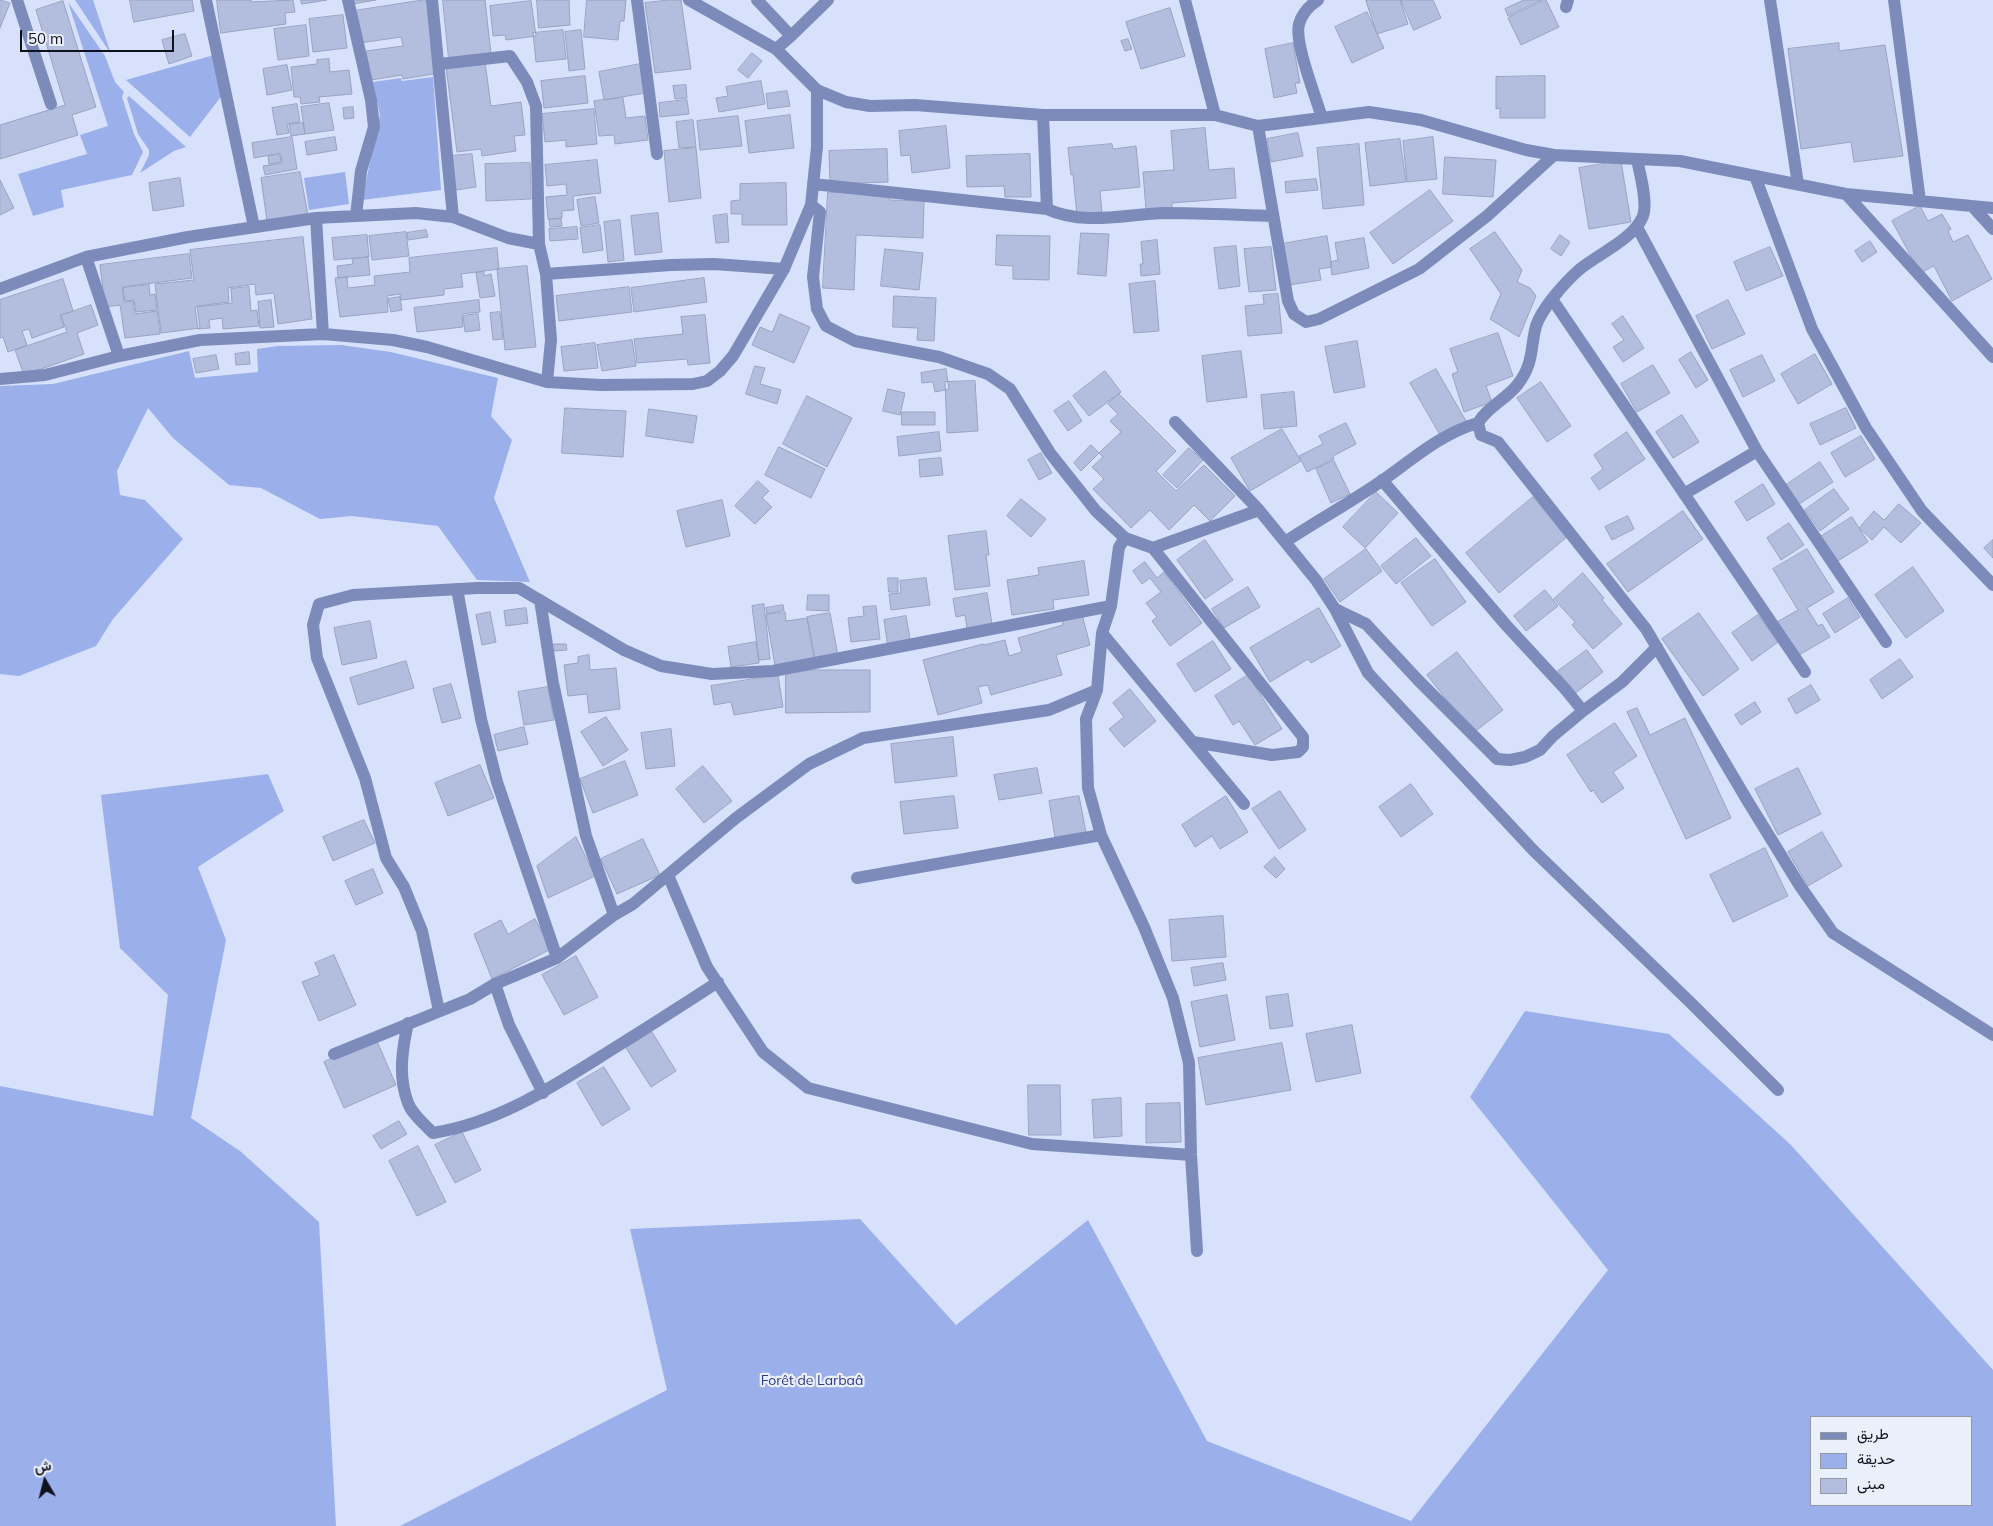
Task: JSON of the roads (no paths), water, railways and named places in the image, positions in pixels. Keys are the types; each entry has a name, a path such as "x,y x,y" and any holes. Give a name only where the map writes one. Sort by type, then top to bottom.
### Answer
{"street":[{"path":"17,0 51,104"},
{"path":"206,0 254,227"},
{"path":"348,0 371,100 374,127 361,171 356,216"},
{"path":"432,0 440,64 453,217"},
{"path":"637,0 657,154"},
{"path":"689,0 776,49 817,90 846,102 870,106 915,105 1043,115 1215,115 1258,126 1369,112 1421,120 1526,150 1554,155 1680,161 1846,194 1993,208"},
{"path":"757,0 792,36"},
{"path":"776,49 792,36 828,0"},
{"path":"1185,0 1215,115"},
{"path":"1318,0 1308,6 1299,25 1300,47 1322,118"},
{"path":"1770,0 1798,184"},
{"path":"1894,0 1920,201"},
{"path":"440,64 510,56 527,82 536,106 539,244 546,274 551,340 547,382"},
{"path":"0,380 45,375 120,356 200,340 323,334 393,340 427,347 547,382 693,384 707,381 720,371 733,356 784,269 811,204 817,147 817,90"},
{"path":"1043,115 1047,209"},
{"path":"1258,126 1288,301 1294,314 1306,322 1319,319 1419,269 1487,216 1554,155"},
{"path":"1637,160 1644,196 1644,215 1637,226 1614,247 1580,269 1552,299 1536,325 1530,365 1518,384 1506,397 1484,413 1478,424 1481,435 1498,442 1646,629 1766,831 1800,886 1833,933 1993,1035"},
{"path":"1755,176 1812,329 1866,428 1922,510 1993,585"},
{"path":"813,184 1047,209 1062,216 1086,218 1165,214 1273,216"},
{"path":"1846,194 1993,357"},
{"path":"811,204 820,212 813,278 817,309 826,326 855,340 939,357 988,374 1010,389 1050,453 1096,511 1125,538 1153,548 1303,737 1303,747 1298,752 1290,754 1272,754 1193,742"},
{"path":"1972,206 1993,229"},
{"path":"0,289 86,257 188,237 316,218 416,213 453,217 508,238 539,244"},
{"path":"316,218 323,334"},
{"path":"1637,226 1757,450 1886,642"},
{"path":"86,257 120,356"},
{"path":"546,274 671,265 714,264 784,269"},
{"path":"1552,299 1805,672"},
{"path":"1175,422 1259,510 1316,580 1335,609 1368,673 1408,718 1533,850 1686,997 1778,1090"},
{"path":"1285,542 1382,480 1428,447 1463,427 1478,424"},
{"path":"1684,494 1757,450"},
{"path":"1382,480 1506,625 1583,711"},
{"path":"1153,548 1259,510"},
{"path":"1125,538 1119,547 1111,606 1102,633 1097,690 1086,718 1088,788 1101,835 1144,927 1173,998 1189,1062 1191,1155 1197,1251"},
{"path":"439,1011 422,931 404,887 386,858 365,778 317,658 313,625 319,604 353,595 457,589 519,588 624,650 661,666 712,674 773,671 1111,606"},
{"path":"457,589 481,719 497,782 557,958"},
{"path":"540,600 554,682 586,836 614,915"},
{"path":"1335,609 1366,624 1418,680 1497,759 1510,760 1525,757 1540,750 1553,736 1583,711 1622,682 1657,648"},
{"path":"1102,633 1244,804"},
{"path":"334,1054 470,999 495,984 557,958 614,915 633,904 736,818 809,764 863,738 1049,710 1097,690"},
{"path":"857,878 1101,835"},
{"path":"668,875 708,967 763,1052 808,1088 1032,1144 1191,1155"},
{"path":"408,1023 401,1054 402,1076 408,1105 433,1133 456,1129 490,1117 544,1093 718,982"},
{"path":"495,984 509,1025 544,1093"}],"park label":[{"name":"Forêt de Larbaâ","path":"812,1381"}]}
